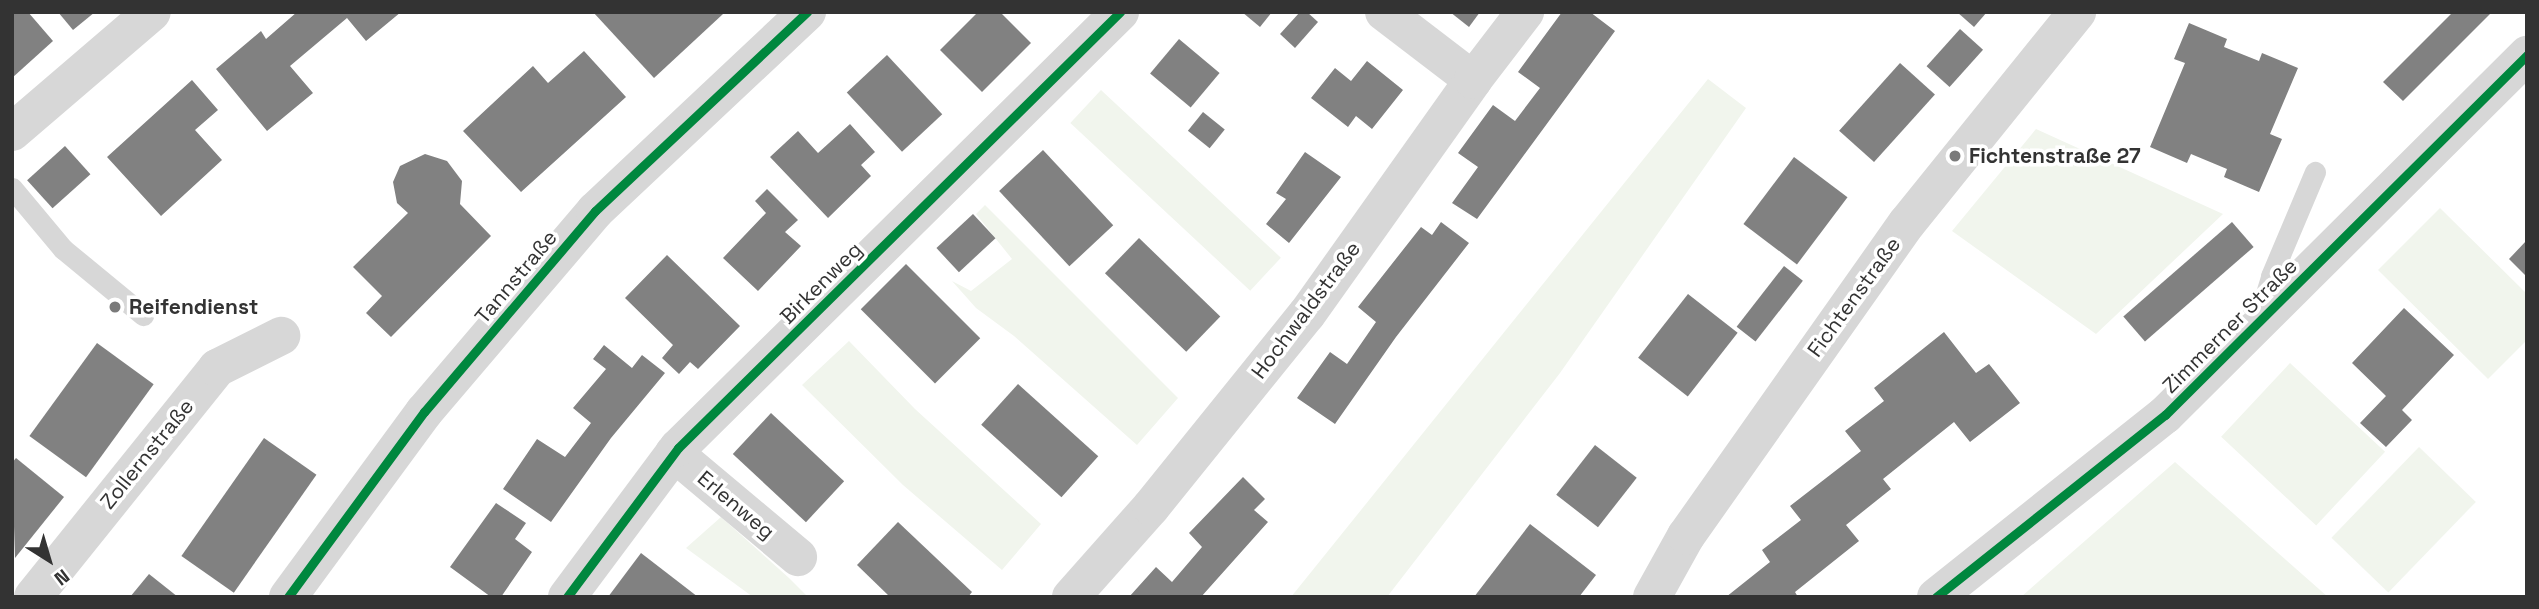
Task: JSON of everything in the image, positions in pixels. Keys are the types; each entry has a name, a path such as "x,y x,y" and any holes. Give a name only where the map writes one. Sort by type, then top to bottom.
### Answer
{"street":[{"path":"12,132 152,12"},
{"name":"Tannstraße","path":"288,597 424,412 595,211 807,12"},
{"name":"Birkenweg","path":"567,597 674,453 1120,12"},
{"path":"1384,12 1473,80"},
{"name":"Hochwaldstraße","path":"1071,597 1151,507 1307,314 1473,80 1525,12"},
{"name":"Fichtenstraße","path":"1652,597 1686,536 1907,223 2077,12"},
{"name":"Zimmerner Straße","path":"1936,597 2165,415 2527,55"},
{"name":"Zollernstraße","path":"33,597 217,368 281,336"},
{"name":"Erlenweg","path":"674,453 798,557"}],"lane":[{"path":"2256,327 2271,276 2315,172"},
{"path":"12,188 63,249 144,315"}],"shaded area":[{"path":"1708,79 1746,108 1560,373 1387,597 1291,597"},
{"path":"1101,90 1281,258 1250,291 1070,123"},
{"path":"2036,129 2223,214 2096,334 1952,231"},
{"path":"985,205 1178,398 1137,445 1014,336 976,308 952,281 971,291 1012,259 976,214"},
{"path":"2440,208 2527,294 2527,340 2488,379 2378,270"},
{"path":"849,341 915,409 1041,524 1002,570 903,485 802,385"},
{"path":"2290,363 2385,452 2316,526 2221,437"},
{"path":"2419,447 2476,502 2388,593 2331,538"},
{"path":"2175,462 2328,597 2021,597"},
{"path":"721,517 808,597 753,597 686,548"}],"building":[{"path":"12,12 28,12 53,41 12,78"},
{"path":"58,12 95,12 73,30"},
{"path":"297,12 401,12 366,41 347,18 290,66 313,93 267,131 216,69 261,31 266,39"},
{"path":"593,12 722,12 723,14 654,78"},
{"path":"978,12 1000,12 1031,43 982,92 940,50"},
{"path":"1242,12 1272,12 1260,27"},
{"path":"1300,12 1307,12 1318,22 1295,48 1280,34"},
{"path":"1450,12 1480,12 1469,27"},
{"path":"1562,12 1590,12 1615,31 1477,219 1452,203 1478,167 1458,153 1493,105 1515,121 1540,88 1518,72"},
{"path":"1957,12 1987,12 1974,27"},
{"path":"2453,12 2492,12 2403,101 2383,82"},
{"path":"2189,23 2227,39 2224,47 2259,61 2262,53 2298,68 2270,134 2282,139 2259,192 2224,177 2227,169 2191,154 2187,163 2150,147 2185,63 2174,59"},
{"path":"1960,29 1983,50 1950,87 1927,66"},
{"path":"1179,39 1220,73 1191,108 1150,73"},
{"path":"584,51 626,97 521,192 463,131 533,66 548,83"},
{"path":"887,55 942,114 902,152 847,93"},
{"path":"1367,61 1403,90 1372,129 1356,116 1348,127 1311,98 1335,68 1351,81"},
{"path":"1900,63 1935,94 1874,162 1839,131"},
{"path":"192,80 218,110 195,130 222,160 161,216 107,157"},
{"path":"1203,112 1225,130 1210,148 1188,131"},
{"path":"850,124 875,152 861,165 871,176 828,218 770,157 798,131 818,153"},
{"path":"65,146 90,174 53,208 27,180"},
{"path":"1043,150 1113,225 1069,266 999,191"},
{"path":"1305,152 1341,177 1289,243 1266,224 1286,199 1276,193"},
{"path":"425,154 447,161 462,181 460,204 491,236 391,337 366,313 382,296 353,267 408,213 397,203 393,182 400,166"},
{"path":"1794,157 1848,197 1797,264 1743,224"},
{"path":"767,189 798,220 785,232 801,246 758,291 723,258 766,213 755,201"},
{"path":"973,214 996,238 959,272 936,248"},
{"path":"1441,222 1469,243 1396,337 1335,424 1297,398 1330,352 1347,364 1376,322 1358,307 1421,227 1432,235"},
{"path":"2232,222 2254,247 2145,341 2123,316"},
{"path":"1139,238 1220,316 1186,352 1105,273"},
{"path":"2527,240 2527,277 2509,259"},
{"path":"667,255 740,326 698,369 690,362 679,374 662,358 673,345 625,298"},
{"path":"906,264 980,338 935,384 861,309"},
{"path":"1784,266 1803,281 1756,341 1737,327"},
{"path":"1688,294 1738,333 1688,397 1638,358"},
{"path":"2404,308 2454,355 2402,410 2412,420 2386,447 2360,423 2386,396 2352,363"},
{"path":"1944,332 1976,373 1989,364 2020,403 1970,442 1954,422 1883,479 1891,489 1846,525 1859,541 1795,592 1798,597 1726,597 1770,562 1762,550 1801,520 1790,506 1861,451 1845,431 1884,401 1874,388"},
{"path":"97,343 154,384 86,477 29,436"},
{"path":"604,345 632,368 642,355 665,373 611,438 551,522 503,489 537,439 565,457 591,423 573,408 606,369 593,359"},
{"path":"1018,384 1098,456 1061,497 981,425"},
{"path":"771,413 844,481 806,522 733,454"},
{"path":"264,438 316,475 234,593 181,556"},
{"path":"1595,445 1637,478 1598,527 1556,495"},
{"path":"16,458 64,497 15,558 12,463"},
{"path":"1243,477 1265,499 1254,510 1268,522 1201,597 1129,597 1156,567 1172,582 1202,547 1189,533"},
{"path":"496,503 526,523 515,539 532,552 501,597 491,597 450,567"},
{"path":"898,522 972,592 968,597 890,597 857,565"},
{"path":"1530,524 1596,575 1579,597 1474,597"},
{"path":"641,553 698,597 608,597"},
{"path":"149,574 178,597 130,597"}],"cycle path":[{"path":"288,597 424,412 595,211 807,12"},
{"path":"567,597 678,448 1120,12"},
{"path":"1936,597 2165,415 2527,55"}],"place":[{"name":"Fichtenstraße 27","path":"1955,156"},
{"name":"Reifendienst","path":"115,307"}]}
